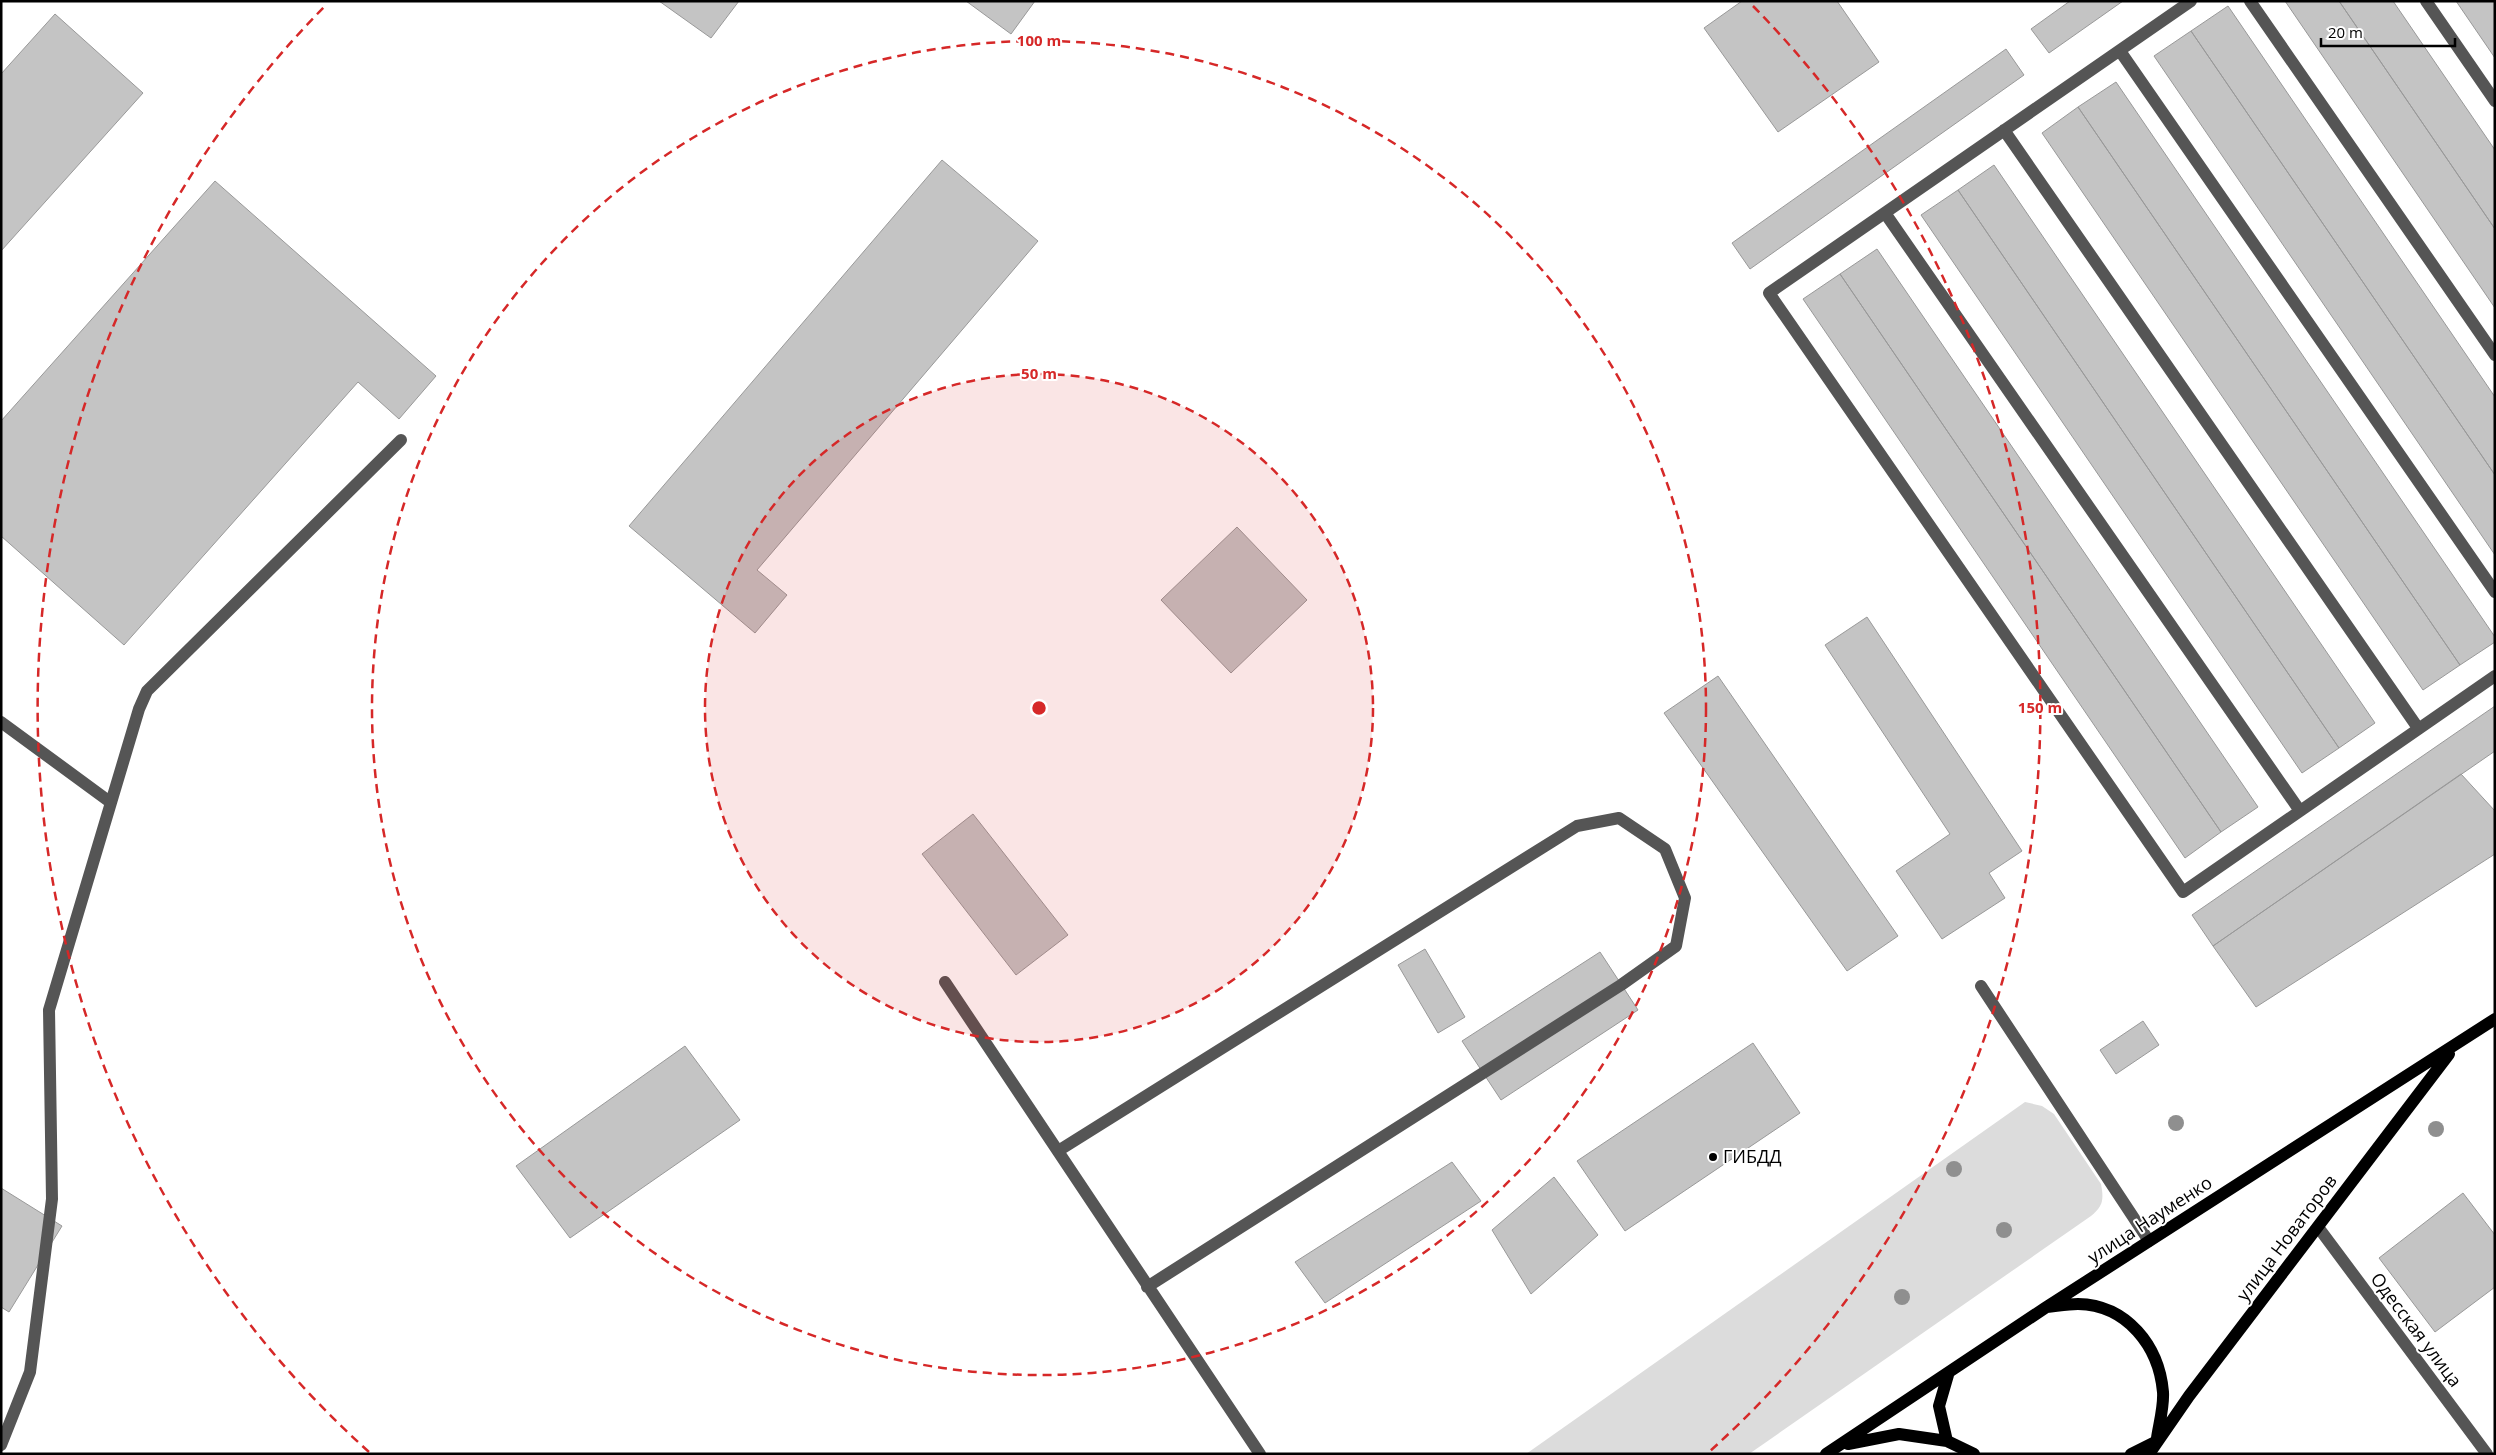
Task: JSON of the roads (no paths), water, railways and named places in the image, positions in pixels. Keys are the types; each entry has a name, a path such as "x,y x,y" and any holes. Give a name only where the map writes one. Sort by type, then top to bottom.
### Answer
{"main road":[{"name":"улица Науменко","path":"1826,1454 1948,1375 2045,1308 2495,1019"},
{"name":"улица Новаторов","path":"2150,1454 2157,1441 2455,1046"},
{"path":"2045,1308 2079,1304 2113,1311 2136,1327 2153,1354 2163,1393 2157,1441 2131,1454"},
{"path":"1947,1441 1939,1406 1948,1375"},
{"path":"1840,1445 1899,1434 1947,1441 1974,1454"}],"street":[{"path":"2191,1 1769,293 2183,892 2495,676"},
{"path":"2250,1 2495,355"},
{"path":"2426,1 2495,101"},
{"path":"2120,50 2495,592"},
{"path":"2004,130 2418,728"},
{"path":"1886,213 2300,811"},
{"path":"1,1445 30,1372 52,1199 49,1010 133,727 147,691 402,440"},
{"path":"1,722 110,802"},
{"path":"1058,1151 1576,826 1619,818 1665,849 1685,898 1676,946 1621,985 1556,1027 1146,1287"},
{"path":"945,982 1146,1287 1260,1454"},
{"path":"1981,986 2149,1241"},
{"name":"Одесская улица","path":"2318,1227 2487,1454"}],"place":[{"name":"ГИБДД","path":"1713,1157"}]}
